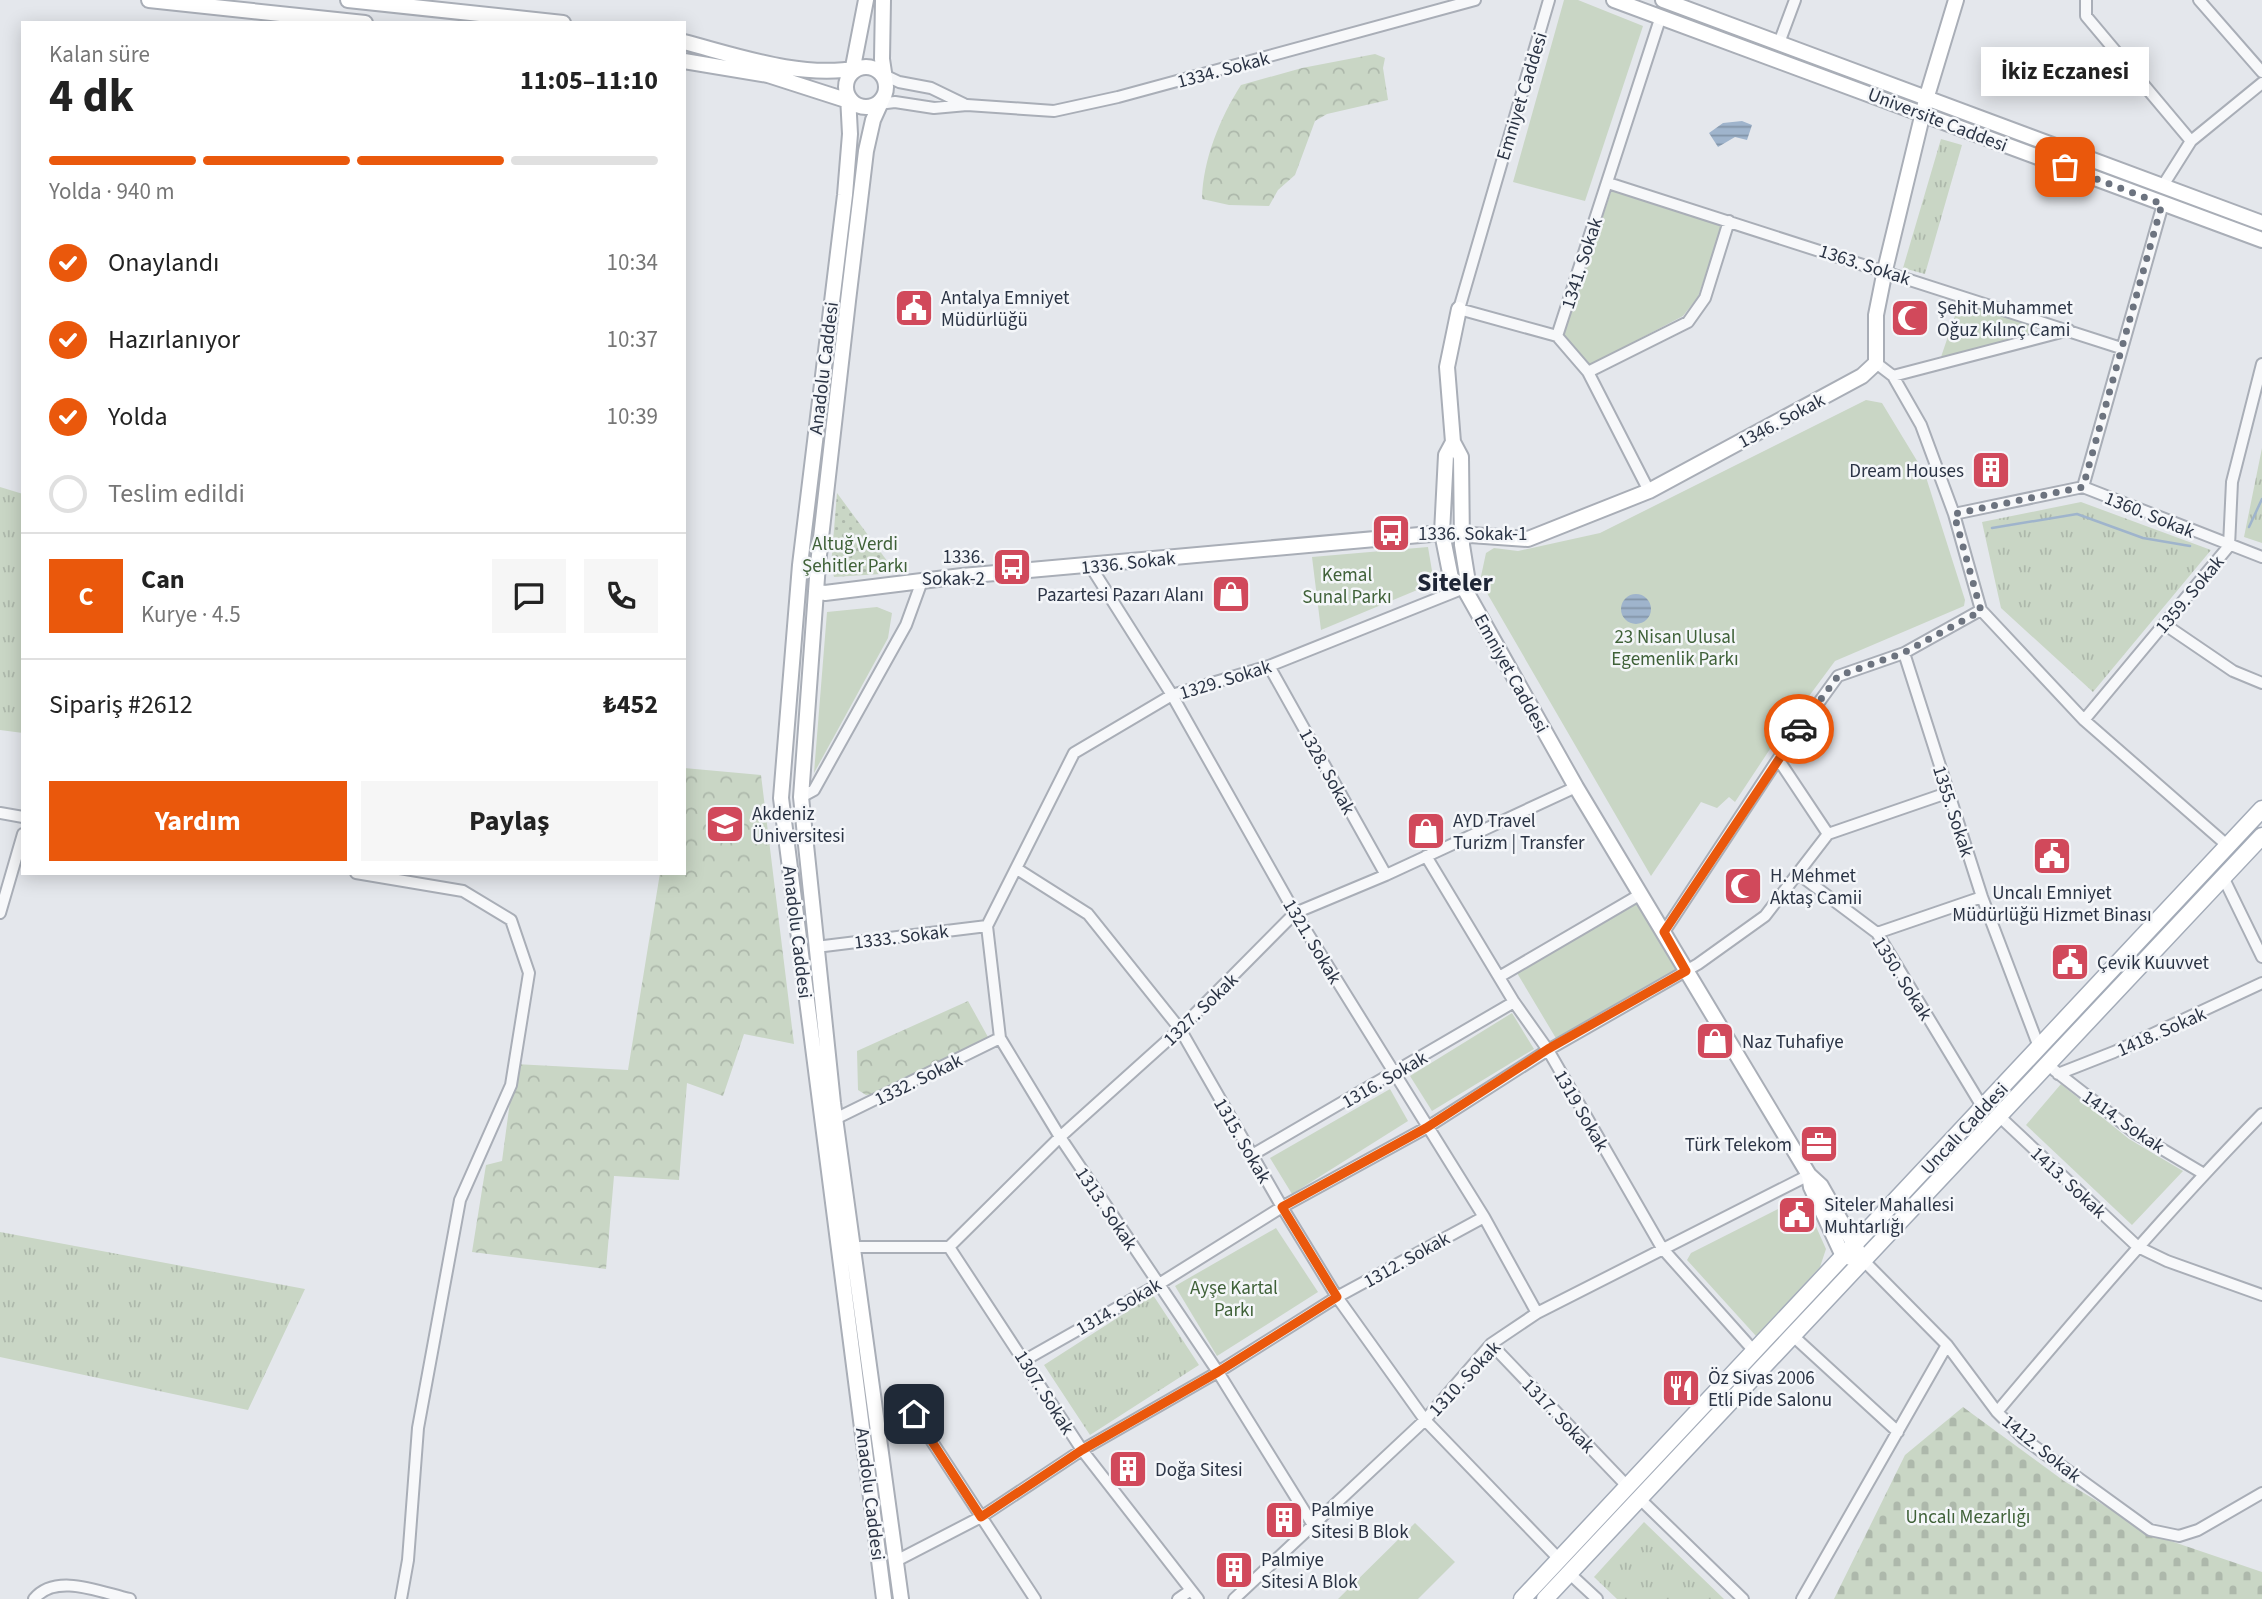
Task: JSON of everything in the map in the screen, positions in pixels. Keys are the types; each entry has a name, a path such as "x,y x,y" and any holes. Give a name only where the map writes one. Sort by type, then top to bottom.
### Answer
{"main road":[{"name":"Uncalı Caddesi","path":"1522,1599 2262,809"},
{"name":"Uncalı Caddesi","path":"1545,1599 1999,1116 2052,1069 2262,836"}],"street":[{"path":"149,0 272,17 334,21"},
{"path":"348,0 544,21"},
{"path":"850,99 846,84 854,70 866,0"},
{"path":"686,61 768,75 850,99 864,107 880,102 884,77 881,59 883,0"},
{"name":"1334. Sokak","path":"880,102 934,108 967,105 1054,111 1118,97 1475,0"},
{"name":"Emniyet Caddesi","path":"1549,0 1459,309 1447,366 1453,443 1446,456 1442,533 1451,578 1464,588 1576,787 1809,1175 1821,1186 1848,1251 1863,1260"},
{"name":"Universite Caddesi","path":"1614,0 2262,240"},
{"path":"1779,43 1796,0"},
{"path":"1956,0 1927,96 1885,270 1876,315 1876,363 1894,376 1921,425 1954,514 1981,611 2084,720 2228,846"},
{"path":"2086,0 2087,16 2191,141"},
{"path":"2199,0 2262,72"},
{"name":"Universite Caddesi","path":"1668,1 2262,223"},
{"name":"1341. Sokak","path":"1557,336 1661,16"},
{"path":"686,42 798,69 854,70 871,67 884,77"},
{"name":"1334. Sokak","path":"884,77 931,88 967,105"},
{"path":"2162,187 2191,141 2262,83"},
{"name":"Anadolu Caddesi","path":"850,99 845,195 798,590 780,797 884,1599"},
{"name":"Anadolu Caddesi","path":"880,102 866,150 816,591 801,797 835,1119 901,1599"},
{"name":"1363. Sokak","path":"1608,183 2121,348"},
{"path":"2083,487 2162,204"},
{"path":"1588,372 1688,322 1704,298 1729,221"},
{"path":"1459,309 1557,336 1588,372 1649,491"},
{"path":"1894,376 2069,330"},
{"name":"1346. Sokak","path":"1442,533 1528,539 1649,491 1862,376 1876,363"},
{"name":"1359. Sokak","path":"2084,720 2230,546 2232,482 2262,364"},
{"path":"1453,443 1461,457 1462,534 1468,576 1464,588"},
{"name":"1360. Sokak","path":"1954,514 2083,487 2262,557"},
{"name":"1336. Sokak","path":"816,591 825,593 922,581 1442,533"},
{"path":"1466,566 1477,547 1490,536"},
{"name":"1321. Sokak","path":"1091,567 1172,695 1295,913 1395,1073 1426,1128 1484,1217 1537,1313"},
{"path":"801,797 811,793 821,778 906,625 922,581"},
{"name":"1329. Sokak","path":"1017,869 1074,753 1172,695 1269,666 1464,588"},
{"path":"798,590 816,591"},
{"path":"1664,932 1778,759 1838,676 1903,653 1981,611"},
{"path":"2164,624 2233,671 2262,683"},
{"name":"1355. Sokak","path":"1903,653 1982,897 2039,1047"},
{"name":"1328. Sokak","path":"1269,666 1387,875"},
{"path":"1778,759 1828,834 1947,793"},
{"name":"1327. Sokak","path":"949,1247 1060,1138 1181,1030 1295,913 1387,875 1576,787"},
{"path":"0,813 21,817"},
{"name":"1314. Sokak","path":"1025,1360 1159,1284 1282,1207 1426,1128 1548,1049 1686,971 1766,916 1828,834"},
{"path":"0,913 21,841"},
{"name":"1319 Sokak","path":"1426,856 1514,1002 1548,1049 1662,1248 1754,1351"},
{"path":"987,926 1017,869"},
{"name":"1315. Sokak","path":"1017,869 1087,914 1181,1030 1337,1297 1425,1420 1559,1559"},
{"name":"1350. Sokak","path":"1797,873 1877,933 1983,1108"},
{"path":"368,875 463,891 511,920 529,973 511,1085 460,1200 418,1427 408,1560 401,1599"},
{"path":"2224,880 2262,957"},
{"path":"1499,977 1641,894"},
{"path":"1877,933 1982,897"},
{"name":"1333. Sokak","path":"816,947 987,926"},
{"name":"1313. Sokak","path":"987,926 1000,1038 1060,1138 1218,1372 1313,1525"},
{"name":"1418. Sokak","path":"2052,1069 2115,1052 2262,983"},
{"name":"1316. Sokak","path":"1252,1155 1514,1002"},
{"name":"1332. Sokak","path":"835,1119 1000,1038"},
{"name":"1414. Sokak","path":"2052,1069 2135,1133 2204,1174"},
{"path":"1997,1412 2138,1247 2262,1114"},
{"name":"1413. Sokak","path":"1999,1116 2138,1247 2167,1261 2262,1295"},
{"name":"1310. Sokak","path":"1234,1599 1425,1420 1492,1344 1537,1313 1809,1175"},
{"name":"1312. Sokak","path":"896,1561 981,1517 1082,1450 1218,1372 1337,1297 1484,1217"},
{"path":"853,1247 949,1247"},
{"name":"1307. Sokak","path":"949,1247 1082,1450 1195,1595"},
{"name":"1412. Sokak","path":"1863,1260 1947,1345 1997,1412 2023,1438 2150,1530 2179,1536 2198,1530 2262,1493"},
{"path":"1792,1335 1898,1432"},
{"name":"1317. Sokak","path":"1492,1344 1627,1486"},
{"path":"1802,1599 1947,1345"},
{"path":"914,1414 1035,1599"},
{"path":"1639,1498 1743,1599"},
{"path":"1569,1573 1597,1599"},
{"path":"34,1599 39,1592 60,1584 130,1599"},
{"path":"1178,1599 1195,1595"}],"green space":[{"path":"1564,0 1578,0 1643,26 1585,201 1513,182"},
{"path":"1375,54 1385,58 1383,68 1388,100 1327,114 1315,121 1295,175 1278,190 1269,206 1229,205 1202,199 1214,139 1241,85 1302,68"},
{"path":"1941,139 1962,145 1925,274 1903,268"},
{"path":"1612,189 1722,226 1698,297 1683,316 1590,365 1563,335"},
{"path":"1960,301 2034,327 2031,336 1941,357"},
{"name":"23 Nisan Ulusal Egemenlik Parkı","path":"1866,400 1882,403 1925,474 1965,600 1964,606 1835,661 1772,746 1735,802 1729,797 1717,808 1701,802 1651,876 1480,581 1486,553 1494,548 1518,551 1600,533"},
{"path":"2262,448 2262,543 2244,537"},
{"path":"0,487 21,493 21,733 0,730"},
{"name":"Altuğ Verdi Şehitler Parkı","path":"837,493 896,573 834,577 831,566"},
{"path":"2081,502 2211,550 2093,692 2001,608 1982,522"},
{"name":"Kemal Sunal Parkı","path":"1428,547 1434,583 1321,630 1312,557"},
{"path":"877,607 892,613 888,638 814,773 827,612"},
{"path":"686,768 761,775 794,1044 744,1034 723,1096 687,1083 679,1180 614,1176 606,1269 472,1252 486,1165 502,1161 515,1064 628,1070 660,875 686,875"},
{"path":"1640,902 1677,969 1557,1040 1517,973"},
{"path":"968,1001 988,1037 874,1094 866,1095 858,1090 857,1051"},
{"path":"1512,1013 1534,1049 1432,1111 1410,1076"},
{"path":"2061,1084 2129,1139 2183,1171 2132,1225 2026,1125"},
{"path":"1390,1089 1408,1121 1292,1194 1270,1158"},
{"path":"1796,1200 1806,1204 1826,1249 1820,1267 1756,1336 1687,1260 1691,1253"},
{"name":"Ayşe Kartal Parkı","path":"1276,1228 1318,1292 1217,1356 1175,1286"},
{"path":"0,1232 305,1289 248,1410 0,1357"},
{"path":"1153,1295 1199,1365 1090,1435 1044,1365"},
{"name":"Uncalı Mezarlığı","path":"1963,1407 2064,1481 2153,1535 2262,1572 2262,1599 1834,1599 1905,1455"},
{"path":"1644,1522 1724,1599 1617,1599 1594,1577"},
{"path":"1415,1523 1455,1562 1418,1599 1338,1599"}],"water":[{"path":"1742,121 1752,125 1747,140 1735,137 1718,147 1709,133 1723,123"},
{"path":"1636,594 1642,595 1650,603 1650,615 1642,623 1636,624 1630,623 1622,615 1621,609 1622,603 1630,595"}],"waterway":[{"path":"2249,527 2262,499"},
{"path":"1992,528 2077,514 2143,538 2190,546"}],"way so far":[{"path":"1799,729 1838,676 1903,653 1981,611 1954,514 2083,487 2162,204 2065,167"}],"place":[{"name":"İkiz Eczanesi","path":"2065,167"},
{"name":"Antalya Emniyet Müdürlüğü","path":"914,308"},
{"name":"Şehit Muhammet Oğuz Kılınç Cami","path":"1910,318"},
{"name":"Dream Houses","path":"1991,470"},
{"name":"1336. Sokak-1","path":"1391,533"},
{"name":"1336. Sokak-2","path":"1012,567"},
{"name":"Pazartesi Pazarı Alanı","path":"1231,594"},
{"name":"Akdeniz Üniversitesi","path":"725,824"},
{"name":"AYD Travel Turizm | Transfer","path":"1426,831"},
{"name":"Uncalı Emniyet Müdürlüğü Hizmet Binası","path":"2052,856"},
{"name":"H. Mehmet Aktaş Camii","path":"1743,886"},
{"name":"Çevik Kuuvvet","path":"2070,962"},
{"name":"Naz Tuhafiye","path":"1715,1041"},
{"name":"Türk Telekom","path":"1819,1144"},
{"name":"Siteler Mahallesi Muhtarlığı","path":"1797,1215"},
{"name":"Öz Sivas 2006 Etli Pide Salonu","path":"1681,1388"},
{"name":"Doğa Sitesi","path":"1128,1469"},
{"name":"Palmiye Sitesi B Blok","path":"1284,1520"},
{"name":"Palmiye Sitesi A Blok","path":"1234,1570"}],"district":[{"name":"Siteler","path":"1455,582"}],"route":[{"path":"914,1414 981,1517 1082,1450 1218,1372 1337,1297 1282,1207 1426,1128 1548,1049 1686,971 1664,932 1799,729"}]}
